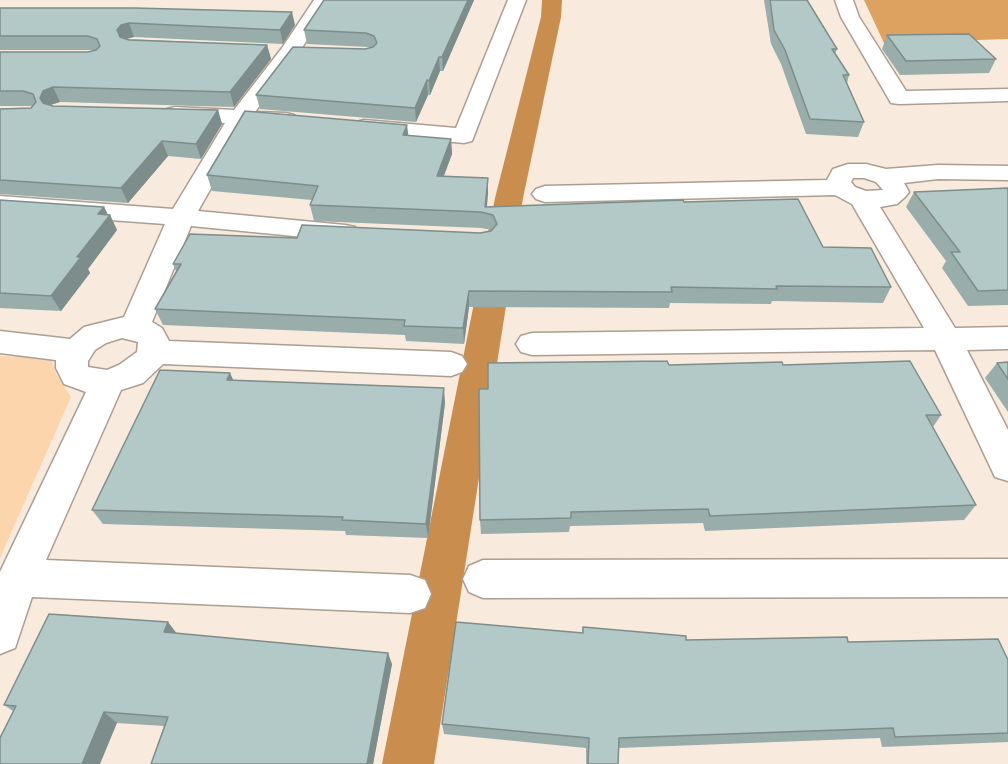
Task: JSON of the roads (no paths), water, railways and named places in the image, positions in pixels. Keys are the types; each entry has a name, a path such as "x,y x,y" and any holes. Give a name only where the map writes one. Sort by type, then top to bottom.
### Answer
{"street":[{"path":"134,327 181,217 241,116 300,51 323,0"},
{"path":"346,125 464,136 517,0"},
{"path":"844,0 850,17 899,98 1008,96"},
{"path":"266,50 300,51"},
{"path":"150,113 241,116 311,122"},
{"path":"1008,173 938,172 885,177 866,171 848,171 839,178 852,193 946,339 1008,466"},
{"path":"545,194 852,193"},
{"path":"0,204 368,234"},
{"path":"122,327 134,327 151,336 154,343 149,360 131,374 108,382 84,380 76,375 72,368 72,360 76,351 95,335 122,327"},
{"path":"532,344 1008,338"},
{"path":"0,342 76,351"},
{"path":"153,352 451,364"},
{"path":"0,633 18,578 108,382"},
{"path":"18,578 410,594"},
{"path":"483,579 1008,578"}],"waterway":[{"path":"408,764 509,198 551,17 552,0"}]}
